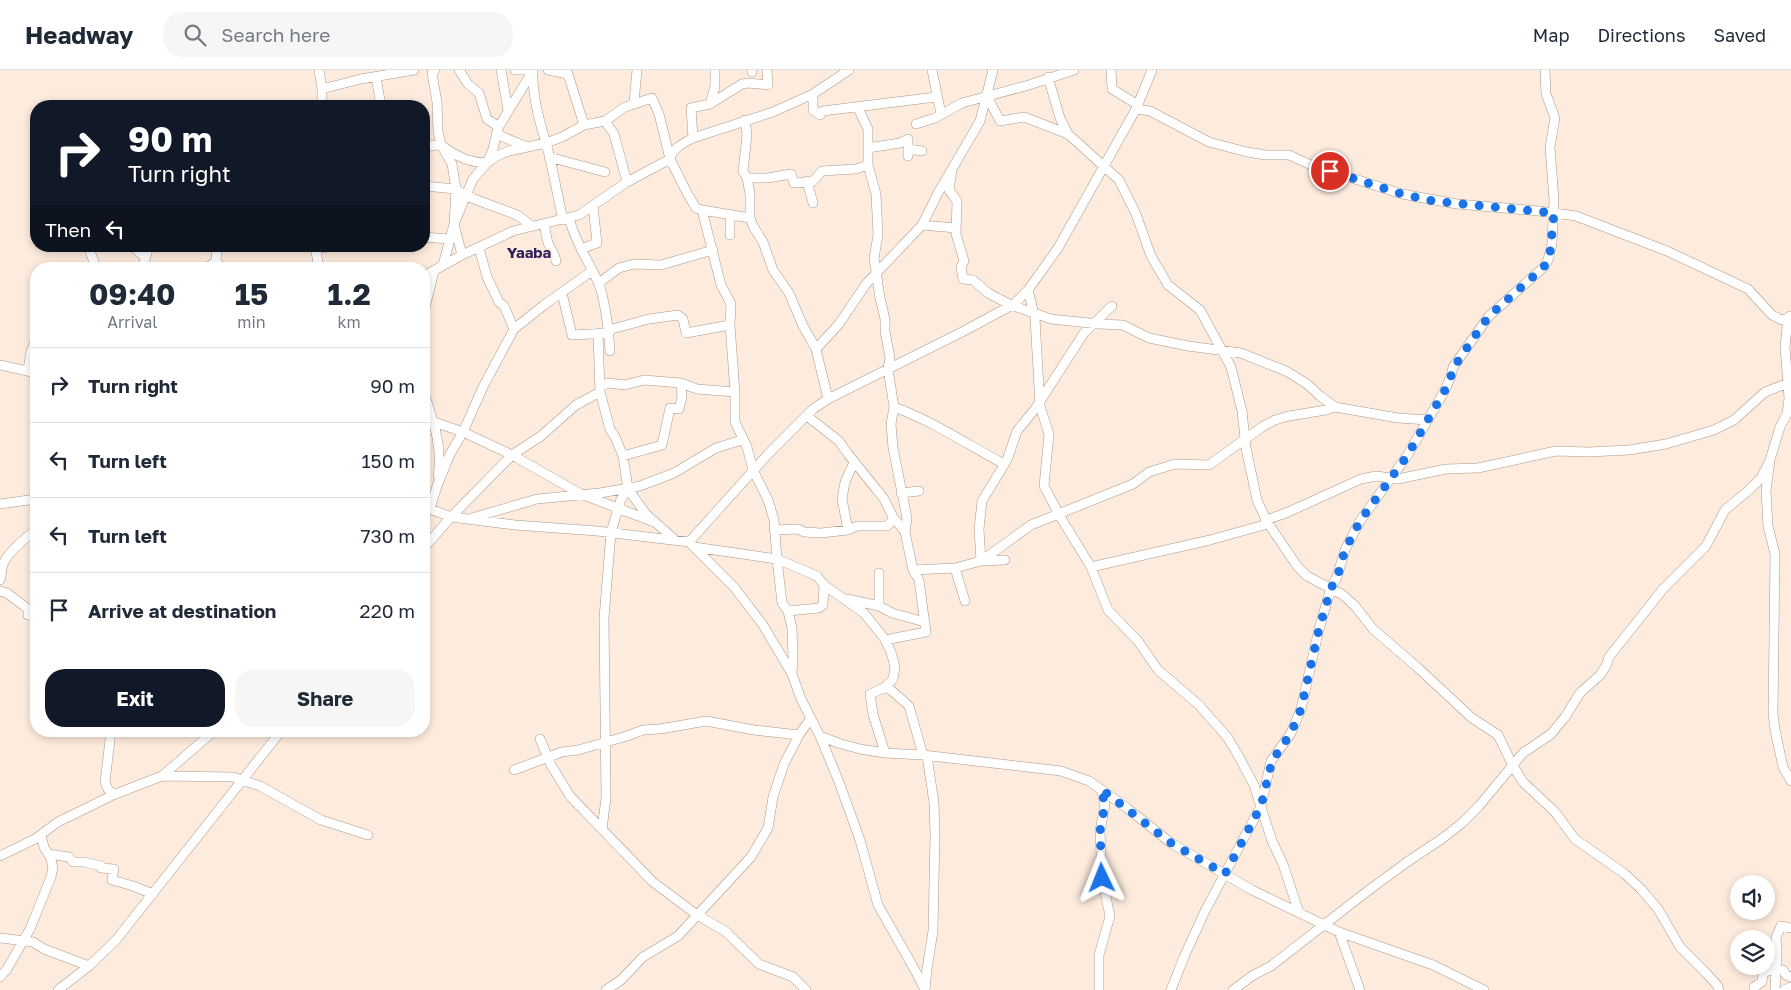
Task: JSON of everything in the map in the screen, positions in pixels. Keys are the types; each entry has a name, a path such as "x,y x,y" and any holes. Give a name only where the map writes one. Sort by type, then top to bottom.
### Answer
{"street":[{"path":"319,70 322,100"},
{"path":"322,89 376,76 415,70 433,71 438,131 441,145 452,164 456,189 454,224 462,255"},
{"path":"459,70 468,84 479,93 487,119 498,130 527,147"},
{"path":"501,70 508,110"},
{"path":"515,70 533,70"},
{"path":"443,265 454,224 473,179 487,162 498,130 508,110 533,70"},
{"path":"533,70 533,85 540,129 546,143 566,219 598,283 610,351"},
{"path":"548,70 568,74 584,125"},
{"path":"634,103 637,70"},
{"path":"710,104 716,86 715,70"},
{"path":"430,273 462,255 513,231 579,215 627,182 670,159 671,154 693,138 773,112 813,94 849,70"},
{"path":"932,70 941,114"},
{"path":"816,349 839,324 855,299 877,272 922,225 938,192 980,121 993,70"},
{"path":"916,124 953,109 962,103 1029,85 1048,77 1074,70"},
{"path":"1111,70 1112,90 1137,107 1150,111 1209,142 1266,155 1289,155 1311,165 1402,194 1457,204 1576,216 1667,252 1748,289 1772,315 1782,320 1789,316"},
{"path":"692,544 752,470 814,409 828,399 1011,306 1028,290 1058,248 1137,107 1152,70"},
{"path":"1171,990 1191,942 1261,806 1272,761 1291,733 1301,709 1313,652 1331,588 1337,578 1345,550 1360,521 1391,478 1428,420 1454,367 1489,316 1544,267 1548,260 1554,213 1550,147 1556,118 1546,94 1545,70"},
{"path":"693,138 691,108 710,104 742,84 768,85 767,71"},
{"path":"376,76 381,100"},
{"path":"1048,77 1060,118 1068,134"},
{"path":"813,94 814,110 820,115 823,112 936,97"},
{"path":"987,96 1000,122 1024,117 1068,134 1119,180 1136,214 1151,256 1168,285 1200,310 1231,366 1242,411 1245,439 1257,500 1266,520 1297,566 1308,576 1343,595 1355,606 1373,629 1472,718 1498,735 1523,782 1555,812 1575,839 1625,874 1641,889 1658,909 1680,947 1720,990"},
{"path":"430,146 441,145 476,162 487,162 497,156 546,143 584,125 605,121 625,107 652,98 659,114 670,159 696,208 750,218"},
{"path":"858,108 868,129 868,165 876,194 878,235 874,258 885,319 884,332 890,358 888,369 894,396 891,424 893,448 907,518 905,532 913,570 919,580 926,632 885,640"},
{"path":"745,120 747,135 743,171 750,194 750,218 763,242 774,270 789,293 803,326 816,349 828,399"},
{"path":"605,121 614,134 627,182"},
{"path":"868,148 900,143 908,139 908,153 922,151"},
{"path":"549,157 606,172"},
{"path":"746,178 768,178 792,174 794,183 812,182 822,171 856,169 868,165"},
{"path":"952,170 949,190 957,201 956,234 964,261 961,267 963,278 973,280 988,293 1011,306 1050,319 1123,325 1149,338 1241,353 1288,372 1307,384 1335,407 1398,418 1428,420"},
{"path":"807,181 813,203"},
{"path":"430,187 456,189 466,196 517,215 532,226"},
{"path":"581,249 597,243 593,206"},
{"path":"702,210 721,285 731,304 730,325 735,392 734,422 747,447 752,470 768,500 774,520 782,603 788,611 793,636 792,674"},
{"path":"730,214 730,235"},
{"path":"544,224 549,247 554,251 556,261"},
{"path":"922,225 956,228"},
{"path":"430,237 449,239"},
{"path":"478,248 487,277 499,302 504,306 514,329"},
{"path":"598,283 619,268 634,264 661,265 713,250"},
{"path":"139,252 145,257"},
{"path":"144,262 147,252"},
{"path":"430,287 434,271"},
{"path":"430,499 483,387 514,329 526,318 592,272"},
{"path":"1028,290 1034,313 1038,354 1039,402 1049,434 1044,486 1090,567 1108,610 1138,641 1158,670 1199,705 1228,738 1248,771 1299,913"},
{"path":"562,293 572,335 608,333 612,329 649,319 678,315 683,319 686,333 730,325"},
{"path":"981,561 979,529 982,501 1004,464 1017,431 1039,402 1084,333 1112,306"},
{"path":"1233,990 1252,976 1271,966 1325,926 1365,893 1462,823 1523,753 1551,734 1580,693 1600,674 1606,666 1609,657 1653,600 1706,546 1724,510 1761,478 1770,460 1780,428 1787,414 1789,383 1785,347 1789,316"},
{"path":"598,334 600,389 610,429 623,456 628,489 646,514 674,539"},
{"path":"0,365 30,369"},
{"path":"430,541 512,455 542,436 576,405 608,384 625,385 644,380 681,383 697,388 735,392"},
{"path":"623,456 662,445 670,408 679,409 682,397 681,383"},
{"path":"1090,567 1264,525 1266,520 1361,479 1376,476 1398,479 1446,469 1478,468 1556,451 1629,450 1666,444 1714,430 1734,420 1765,392 1789,383"},
{"path":"894,407 916,414 970,447 1004,464"},
{"path":"981,561 1031,525 1133,484 1149,472 1175,464 1209,465 1275,420 1335,407"},
{"path":"430,410 434,422 439,456 436,486"},
{"path":"807,416 839,441 878,492 894,519 905,532"},
{"path":"430,420 463,432 512,455 581,494 654,522"},
{"path":"469,519 537,499 628,489 666,476 716,448 742,440"},
{"path":"1770,460 1766,491 1768,526 1775,554 1773,713 1777,744 1783,767 1791,781"},
{"path":"848,530 842,499 845,482 854,462"},
{"path":"602,829 606,798 604,618 611,532 618,508 628,489"},
{"path":"901,492 919,491"},
{"path":"0,504 30,500"},
{"path":"430,509 451,517 674,539 777,559 818,576 824,585 871,620 891,652 894,667 893,678 884,688 870,694 873,714 884,753"},
{"path":"774,530 798,529 804,532 822,534 848,530 857,526 887,526 894,519"},
{"path":"0,580 5,561 30,534"},
{"path":"692,544 734,587 763,625 792,674 801,699 820,736 839,782 860,840 878,905 925,990"},
{"path":"913,570 955,568 981,561 1005,560"},
{"path":"955,568 965,601"},
{"path":"879,573 879,606"},
{"path":"788,611 823,606 824,585"},
{"path":"0,591 7,593 28,609 28,615 30,615"},
{"path":"840,597 879,606 892,613 925,622"},
{"path":"884,688 890,690 909,706 925,756 934,803 933,931 925,990"},
{"path":"606,990 621,980 643,957 678,936 751,856 768,828 775,789 784,764 799,735 811,718"},
{"path":"514,770 562,752 605,743 644,730 706,721 754,730 799,735"},
{"path":"820,736 838,744 884,753 1061,771 1089,781 1171,843 1252,890 1338,932 1433,965 1484,990"},
{"path":"111,737 105,782 113,795"},
{"path":"0,856 41,835 58,822 113,795 162,776 207,737"},
{"path":"58,990 89,966 116,940 276,737"},
{"path":"540,739 547,758 570,796 653,882 697,915 724,931 759,964 793,977 806,990"},
{"path":"162,776 233,777 244,780 260,786 321,820 368,835"},
{"path":"1099,990 1100,955 1110,916 1102,878 1100,831 1105,804 1101,789"},
{"path":"0,977 7,969 30,929 51,877 53,867 41,835"},
{"path":"48,854 69,857 73,862 94,863 101,866 101,868 114,869 112,880 153,894"},
{"path":"1775,990 1776,938 1781,926 1791,928"},
{"path":"30,929 33,942"},
{"path":"1338,932 1360,990"},
{"path":"0,938 33,942 44,949 89,966"},
{"path":"1754,990 1754,987 1762,982 1763,974 1768,971 1783,970 1786,975 1791,976"},
{"path":"1784,990 1791,987"}],"district":[{"name":"Yaaba","path":"529,252"}],"route":[{"path":"1102,878 1100,831 1105,804 1101,789 1171,843 1225,874 1261,806 1272,761 1291,733 1301,709 1313,652 1331,588 1337,578 1345,550 1360,521 1407,456 1445,390 1454,367 1489,316 1544,267 1548,260 1552,243 1554,213 1433,201 1381,188 1330,171"}]}
